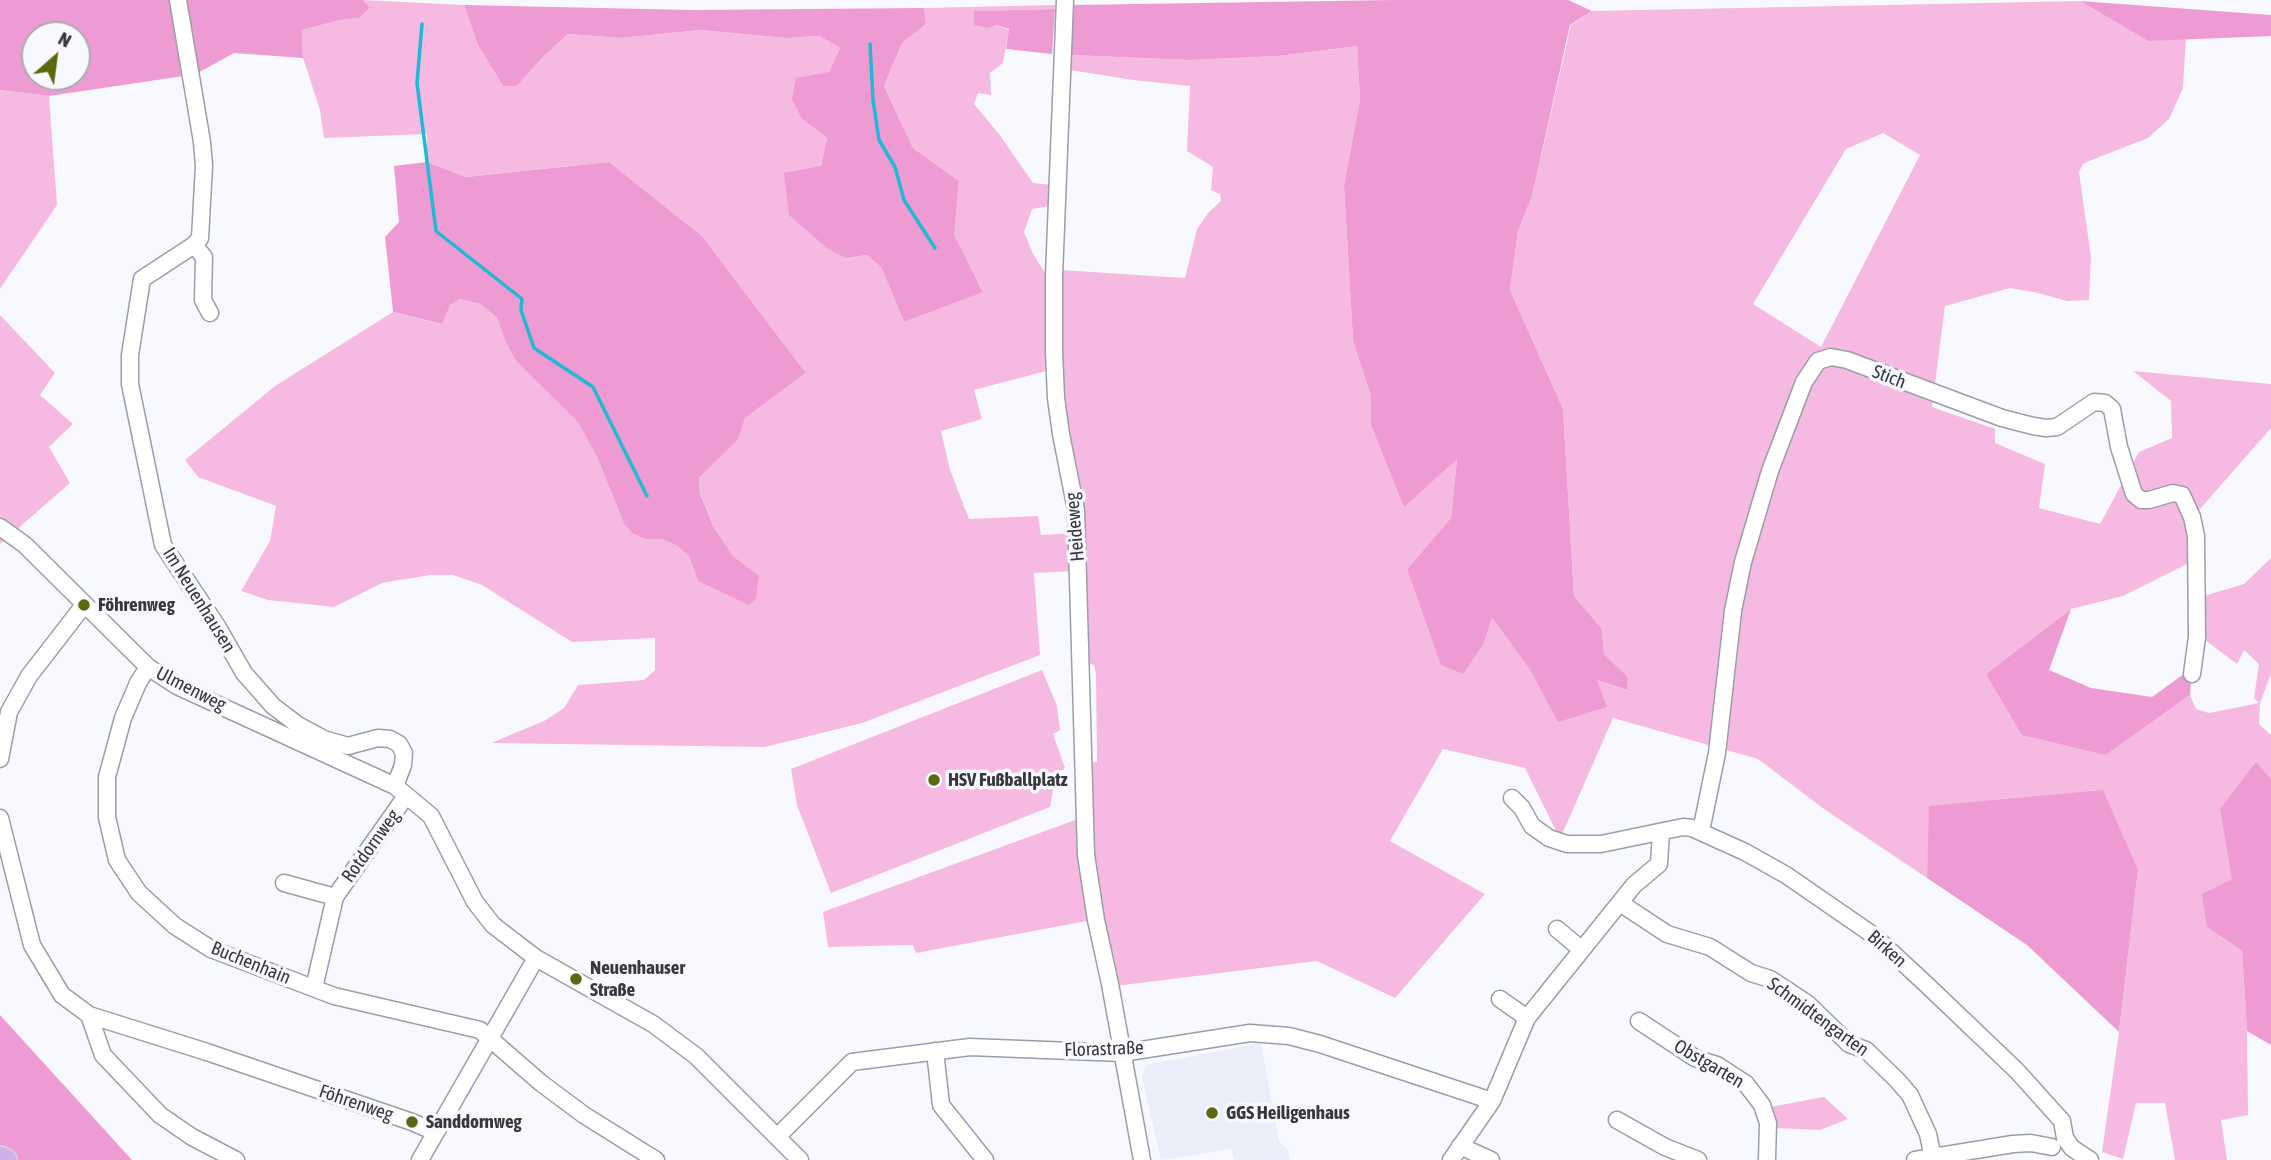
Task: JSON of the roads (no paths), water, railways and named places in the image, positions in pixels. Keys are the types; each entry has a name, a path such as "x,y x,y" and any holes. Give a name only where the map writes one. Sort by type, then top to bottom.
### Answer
{"main road":[{"path":"0,1157 6,1160"}],"street":[{"path":"178,0 202,142 204,166 200,238 194,245 204,257 203,300 210,313"},
{"name":"Heideweg","path":"1065,0 1054,276 1056,398 1076,510 1086,855 1142,1160"},
{"name":"Im Neuenhausen","path":"194,245 142,279 130,355 130,384 163,545 217,626 244,673 273,706 298,725 324,739 348,746 378,738 390,739 399,744 404,752 401,791"},
{"name":"Stich","path":"1701,831 1717,753 1733,611 1743,562 1780,445 1804,382 1818,361 1831,357 1847,360 2002,418 2032,426 2057,426 2094,402 2105,403 2112,409 2119,447 2134,494 2141,500 2173,493 2182,495 2192,517 2196,536 2197,586 2197,637 2192,674"},
{"name":"Ulmenweg","path":"0,527 25,545 148,667 177,685 401,791"},
{"path":"0,759 9,712 29,676 85,605"},
{"name":"Buchenhain","path":"148,667 123,718 107,777 107,817 117,860 139,893 175,926 211,949 334,996 480,1030 551,1091 656,1160"},
{"path":"401,791 431,816 483,913 505,935 536,958 653,1024 696,1056 800,1160"},
{"name":"Rotdornweg","path":"314,988 335,897 401,791"},
{"name":"Birken","path":"1512,798 1522,808 1532,826 1549,838 1567,844 1601,844 1682,827 1701,831 1786,876 1873,935 2017,1071 2062,1121 2064,1146"},
{"name":"Föhrenweg","path":"0,818 32,945 62,995 89,1015 208,1052 435,1132"},
{"path":"1451,1160 1492,1101 1527,1018 1634,885 1659,864 1661,833"},
{"name":"Rotdornweg","path":"284,883 335,897"},
{"name":"Schmidtengarten","path":"1620,903 1668,934 1710,947 1751,973 1770,979 1808,1004 1849,1044 1866,1050 1910,1095 1928,1134 1933,1158"},
{"path":"1557,929 1582,950"},
{"path":"420,1160 536,958"},
{"path":"1500,999 1527,1018"},
{"path":"89,1015 103,1055 160,1115 192,1137 236,1160"},
{"name":"Obstgarten","path":"1639,1021 1695,1058 1717,1065 1746,1084 1762,1105 1769,1123 1767,1160"},
{"name":"Florastraße","path":"778,1136 852,1062 970,1047 1122,1053 1250,1033 1278,1035 1320,1044 1492,1101"},
{"path":"935,1051 941,1105 985,1160"},
{"path":"1617,1120 1665,1147 1698,1160"},
{"path":"1915,1160 2031,1143 2064,1146 2090,1160"},
{"path":"1461,1146 1491,1160"}],"waterway":[{"path":"422,24 417,83 436,231 522,299 521,310 534,348 593,387 647,496"},
{"path":"870,44 873,100 879,140 895,167 904,200 935,248"}],"place":[{"name":"Föhrenweg","path":"84,605"},
{"name":"HSV Fußballplatz","path":"934,780"},
{"name":"Neuenhauser Straße","path":"576,979"},
{"name":"GGS Heiligenhaus","path":"1212,1113"},
{"name":"Sanddornweg","path":"412,1122"}]}
